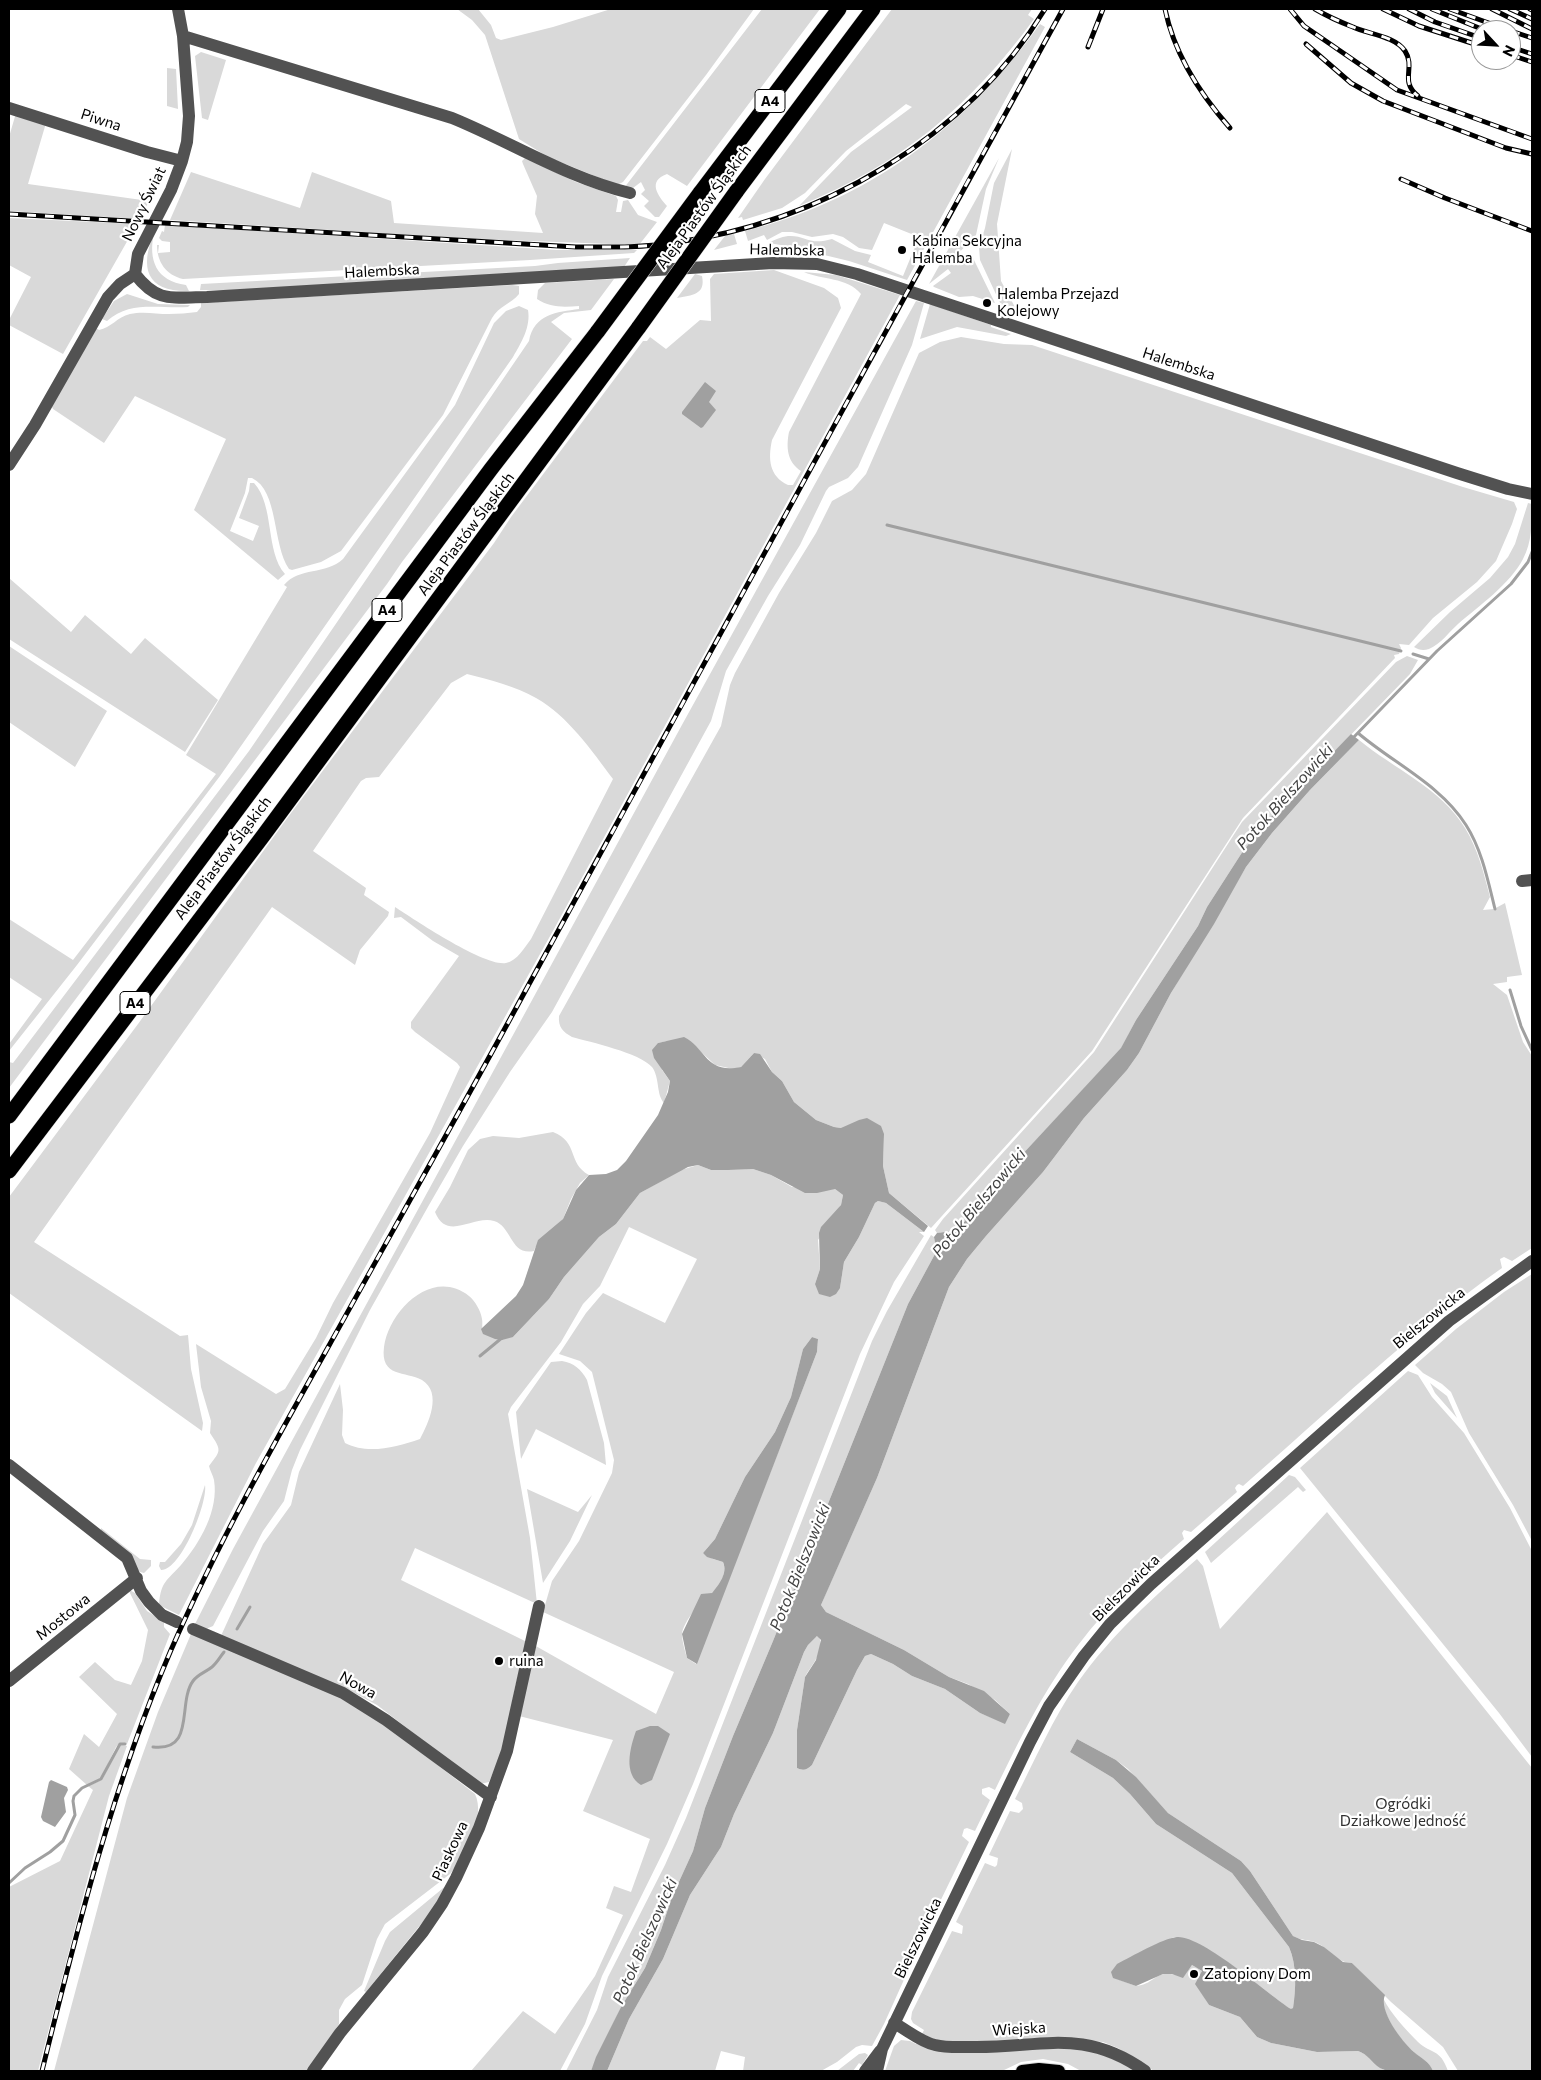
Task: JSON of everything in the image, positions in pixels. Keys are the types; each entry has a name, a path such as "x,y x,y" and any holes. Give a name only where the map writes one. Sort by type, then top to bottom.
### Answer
{"highway":[{"name":"Aleja Piastów Śląskich","path":"9,1116 491,469 598,331 839,9"},
{"name":"Aleja Piastów Śląskich","path":"9,1172 269,828 639,327 736,192 874,9"}],"main road":[{"path":"1022,2071 1039,2069 1060,2071"}],"street":[{"name":"Nowy Świat","path":"135,274 138,254 171,190 182,161 189,129 183,36 178,9"},
{"path":"183,36 452,118 493,135 562,170 630,194"},
{"name":"Piwna","path":"9,108 147,152 182,161"},
{"name":"Halembska","path":"135,274 149,289 163,297 207,297 773,263 817,264 857,274 1448,470 1508,489 1532,494"},
{"path":"9,465 35,425 108,297 120,284 135,274"},
{"name":"Bielszowicka","path":"882,2049 1030,1742 1050,1706 1084,1656 1110,1624 1151,1584 1448,1321 1532,1261"},
{"path":"9,1465 127,1558 141,1591 149,1602 162,1615 177,1622"},
{"name":"Mostowa","path":"9,1681 137,1578"},
{"name":"Piaskowa","path":"313,2071 340,2033 401,1960 442,1904 479,1828 507,1751 539,1606"},
{"name":"Nowa","path":"193,1629 343,1693 386,1720 490,1797"},
{"name":"Wiejska","path":"894,2023 934,2045 982,2047 1043,2042 1095,2046 1128,2060 1145,2071"},
{"path":"865,2071 877,2053 882,2049"},
{"path":"877,2071 882,2049"}],"green space":[{"path":"457,9 478,9 491,25 496,38 501,40 553,27 611,9 754,9 706,75 623,182 617,185 548,157 519,139 485,35 472,20"},
{"path":"762,9 820,9 687,186 667,174 657,181 656,189 660,198 667,206 659,217 655,217 644,206 649,201 641,194 645,190 641,182 633,188 624,188"},
{"path":"892,9 1032,9 1028,15 1034,19 1010,51 958,106 901,152 835,190 799,206 851,152 912,107 906,104 846,151 805,193 782,208 743,220 742,217 738,218 765,179"},
{"path":"1040,24 1045,27 907,280 849,261 820,254 820,251 768,243 788,236 813,241 832,239 855,251 871,255 868,262 903,276 919,237 884,223 872,250 859,248 843,237 833,234 812,237 792,232 782,232 767,240 764,235 748,241 745,231 790,217 833,200 873,179 911,154 947,127 980,95 1011,61"},
{"path":"201,52 226,60 208,120 202,118 195,56"},
{"path":"167,68 176,69 178,109 167,106"},
{"path":"16,113 46,123 28,184 149,201 140,219 9,211 9,137"},
{"path":"1012,149 997,224 1001,281 1017,311 1001,305 980,260 979,247 985,228 994,183"},
{"path":"525,158 576,182 616,196 618,200 616,212 621,212 623,201 628,200 638,215 657,222 639,245 475,239 170,220 191,172 300,208 312,172 391,201 394,223 543,233 535,214 537,196 522,161"},
{"path":"999,158 986,189 976,235 954,258 967,255 973,258 995,303 973,296 959,297 934,287 951,273 948,269 929,284"},
{"path":"9,218 137,224 63,354 9,325 9,320 31,277 9,265"},
{"path":"165,225 557,250 637,250 634,253 530,260 183,279 167,271 161,262 157,251 157,245 159,245 158,253 170,252 170,242 162,241 159,238 162,231 164,232"},
{"path":"154,233 152,252 156,268 168,279 186,285 189,291 164,287 156,283 150,276 147,267 147,257"},
{"path":"734,234 737,244 714,250 725,236"},
{"path":"630,258 624,267 239,290 200,290 201,284 535,266"},
{"path":"774,270 824,288 838,298 841,308 772,440 771,466 777,477 788,485 793,485 801,471 790,459 789,432 861,294 842,282 804,272 836,275 900,295 554,929 256,1463 179,1615 159,1604 161,1590 195,1547 211,1514 215,1491 214,1480 209,1466 218,1453 217,1444 210,1433 211,1421 201,1387 196,1344 276,1394 285,1389 316,1338 333,1303 430,1133 460,1067 411,1028 411,1022 459,956 433,941 401,917 394,918 395,907 433,931 483,958 506,963 514,960 531,939 613,779 569,724 559,714 536,698 511,687 467,674 451,683 379,777 366,778 361,781 313,851 366,888 364,895 389,912 388,916 360,950 355,965 272,907 34,1242 180,1336 188,1335 191,1369 203,1423 202,1431 9,1293 9,1197 138,1024 288,817 643,341 647,341 650,337 666,349 700,320 711,321 710,279 714,274"},
{"path":"695,274 702,276 703,282 700,291 693,295 677,298"},
{"path":"614,279 591,310 564,313 551,322 572,339 402,562 9,1088 9,1062 13,1063 249,751 529,341 536,325 541,320 555,313 579,309 579,306 557,306 542,302 537,299 538,290 545,283"},
{"path":"519,286 519,294 492,318 443,415 341,551 321,562 292,570 289,569 280,546 267,494 261,485 252,478 248,478 245,493 230,531 253,541 259,526 239,518 250,483 254,483 261,493 265,504 275,553 285,574 278,580 194,510 226,439 135,396 104,443 53,409 51,405 96,328 99,330 103,329 121,317 130,314 197,312 201,307 201,303"},
{"path":"127,294 158,304 190,305 188,307 135,308 116,314 107,321 102,319 114,301"},
{"path":"916,301 924,303 912,345 858,467 848,478 829,487 826,491 800,545 768,596 726,671 711,721 552,1012 510,1072 463,1146 370,1310 300,1450 292,1470 284,1501 263,1531 213,1626 206,1629 195,1624 233,1549 683,723"},
{"path":"930,304 1011,334 1006,336 957,327 920,339"},
{"path":"519,306 528,310 529,316 525,335 513,357 220,776 77,965 9,1051 9,1044 42,999 9,977 9,919 73,960 216,774 186,755 287,587 284,585 290,579 329,567 343,559 455,405 494,323 506,311"},
{"path":"961,337 1004,344 1032,345 1463,487 1514,502 1517,509 1496,561 1477,582 1433,618 1409,645 1399,644 1401,648 1399,654 1394,655 1395,658 1243,818 1092,1051 931,1228 889,1193 883,1166 884,1134 834,1127 816,1120 794,1102 782,1081 772,1072 765,1059 754,1053 741,1067 733,1069 715,1065 697,1048 667,1041 658,1043 662,1070 670,1081 664,1103 654,1071 646,1062 614,1049 572,1037 562,1029 559,1023 559,1016 721,726 730,685 735,673 779,593 816,533 832,501 852,490 866,474 919,353 940,342"},
{"path":"1528,503 1532,504 1530,539 1523,559 1510,577 1494,594 1437,644 1425,650 1414,647 1450,612 1490,578 1508,557 1515,544"},
{"path":"9,578 71,632 85,615 131,654 145,638 218,700 185,752 9,639"},
{"path":"9,646 107,711 75,767 9,722"},
{"path":"1407,656 1418,660 1410,674 1268,820 1243,851 1207,907 1198,926 1136,1020 1121,1049 1006,1172 960,1227 952,1231 937,1233 935,1230 943,1219 1094,1052 1242,822 1396,662"},
{"path":"1359,740 1430,790 1455,814 1470,836 1483,871 1490,897 1483,910 1494,909 1505,903 1522,975 1507,977 1507,982 1493,984 1507,995 1523,1042 1532,1056 1532,1248 1512,1261 1504,1257 1500,1259 1502,1268 1402,1346 1243,1486 1237,1485 1235,1488 1237,1492 1191,1532 1184,1530 1182,1533 1184,1539 1129,1589 1091,1629 1066,1661 1044,1697 1023,1733 995,1790 989,1787 982,1789 982,1794 990,1800 975,1831 967,1828 964,1829 962,1836 969,1842 936,1910 930,1910 926,1914 927,1920 930,1922 884,2024 872,2046 862,2045 856,2047 837,2062 821,2071 743,2071 745,2057 721,2051 715,2071 607,2071 629,2019 663,1959 690,1895 721,1847 734,1814 773,1733 804,1652 818,1635 821,1646 805,1677 797,1730 797,1768 801,1770 805,1770 812,1765 857,1670 865,1656 871,1654 893,1664 912,1676 945,1689 980,1713 1005,1723 1010,1714 995,1700 968,1684 949,1677 904,1650 826,1612 821,1605 877,1478 949,1287 967,1259 1043,1172 1084,1118 1127,1070 1139,1053 1171,993 1246,867 1272,833 1310,790"},
{"path":"553,1132 566,1141 578,1165 589,1175 580,1183 563,1219 534,1251 520,1249 504,1228 494,1221 486,1220 453,1226 446,1225 440,1221 435,1212 468,1150 480,1139 493,1136 519,1138"},
{"path":"698,1165 711,1170 753,1169 771,1175 792,1187 835,1189 843,1195 841,1205 818,1240 820,1269 815,1284 840,1288 844,1262 859,1237 875,1203 878,1201 886,1203 924,1232 919,1232 924,1236 894,1282 860,1354 693,1784 667,1844 602,1976 585,2024 560,2071 471,2071 523,2011 555,2034 595,1976 623,1915 606,1908 614,1886 631,1892 650,1839 583,1811 613,1740 519,1716 534,1645 656,1714 674,1672 543,1612 552,1581 579,1541 612,1473 614,1460 592,1372 580,1361 559,1354 586,1313 603,1293 665,1323 697,1259 629,1227 600,1286 583,1304 561,1342 511,1407 508,1414 530,1538 537,1604 415,1548 401,1580 527,1642 515,1687 503,1749 489,1782 480,1784 377,1705 347,1689 220,1638 263,1544 291,1505 299,1472 340,1384 343,1410 342,1435 345,1443 363,1449 373,1449 392,1447 420,1439 430,1417 433,1400 432,1393 422,1380 390,1369 384,1357 384,1347 388,1333 403,1307 414,1297 427,1290 441,1287 455,1288 469,1296 475,1303 481,1316 484,1334 513,1337 549,1299 564,1277 599,1237 616,1224 640,1193 681,1170","holes":["812,1337 818,1339 817,1352 696,1664 687,1658 682,1640 683,1630 691,1614 702,1600 718,1587 724,1570 723,1562 703,1553 715,1539 745,1477 775,1432 791,1397 803,1349"]},
{"path":"931,1235 934,1237 935,1254 908,1304 733,1736 705,1808 693,1851 672,1897 645,1968 621,2007 591,2071 566,2071 597,2010 608,1977 665,1865 686,1818 872,1341"},
{"path":"1532,1274 1532,1541 1513,1505 1469,1433 1451,1392 1442,1384 1423,1373 1415,1365 1456,1329 1504,1292"},
{"path":"562,1361 577,1367 587,1380 604,1443 606,1465 536,1429 521,1459 516,1412 551,1362"},
{"path":"1408,1371 1418,1375 1432,1397 1464,1433 1510,1508 1532,1551 1532,1757 1499,1713 1300,1468"},
{"path":"1430,1383 1447,1396 1457,1418 1435,1393"},
{"path":"1289,1475 1295,1477 1306,1490 1303,1492 1298,1487 1211,1563 1205,1552"},
{"path":"205,1485 205,1494 198,1520 185,1548 177,1560 169,1567 161,1570 160,1562 165,1562 181,1544 192,1525"},
{"path":"527,1489 578,1512 592,1495 570,1541 543,1583"},
{"name":"Ogródki Działkowe Jedność","path":"1327,1512 1532,1768 1532,2071 1458,2071 1443,2047 1391,2002 1352,1963 1342,1961 1317,1943 1293,1936 1250,1871 1241,1861 1168,1813 1128,1769 1116,1760 1077,1739 1070,1752 1113,1778 1156,1824 1232,1873 1289,1947 1292,1954 1295,1993 1291,2010 1235,1967 1194,1942 1174,1937 1140,1953 1117,1979 1136,1986 1143,1985 1156,1977 1166,1974 1183,1977 1192,1965 1202,1971 1199,1989 1209,2005 1240,2017 1257,2037 1271,2043 1317,2052 1358,2051 1386,2071 1154,2071 1118,2048 1103,2042 1068,2039 945,2043 922,2034 924,2030 913,2023 911,2019 912,2012 952,1931 962,1934 963,1926 956,1922 985,1863 995,1867 997,1865 998,1858 989,1855 1010,1811 1019,1813 1023,1809 1022,1803 1015,1799 1060,1710 1091,1664 1134,1617 1197,1559 1203,1566 1220,1629"},
{"path":"101,1528 140,1559 151,1560 151,1566 144,1573 140,1572"},
{"path":"128,1589 135,1593 147,1611 164,1622 164,1627 170,1634 127,1744 120,1743 116,1747 101,1778 87,1785 69,1769 84,1734 99,1747 117,1714 79,1677 95,1662 115,1680 131,1685 142,1661 148,1630"},
{"path":"191,1634 339,1696 382,1722 475,1794 478,1803 478,1813 473,1832 455,1868 450,1874 385,1924 377,1939 362,1985 345,1999 339,2010 339,2024 309,2071 54,2071 127,1798 158,1712"},
{"path":"120,1745 127,1746 109,1796 38,2071 9,2071 9,1887 60,1861 93,1790 88,1786 102,1780"},
{"path":"448,1884 430,1913 366,1992 364,1991 390,1932"},
{"path":"1383,1998 1390,2010 1418,2042 1439,2055 1448,2071 1433,2071 1427,2062 1409,2048 1393,2028 1386,2012"},
{"path":"901,2040 916,2044 918,2041 1089,2049 1140,2071 1081,2071 1068,2064 1043,2059 1021,2062 1002,2071 885,2071 894,2046"},
{"path":"865,2053 868,2055 862,2065 859,2063 853,2071 837,2071 859,2054"}],"shaded area":[{"path":"705,382 716,391 709,402 716,410 701,428 682,414 682,412"},
{"path":"1351,734 1359,740 1310,790 1272,833 1246,867 1214,924 1171,993 1139,1053 1127,1070 1084,1118 1043,1172 967,1259 949,1287 877,1478 821,1605 826,1612 904,1650 949,1677 984,1691 1010,1714 1005,1724 980,1713 945,1689 912,1676 893,1664 871,1654 865,1656 857,1670 812,1765 805,1770 801,1770 797,1768 797,1730 805,1677 816,1660 821,1640 817,1636 804,1652 773,1733 734,1814 721,1847 690,1895 663,1959 629,2019 607,2071 591,2071 621,2007 645,1968 661,1930 672,1897 693,1851 705,1808 733,1736 908,1304 935,1254 934,1237 937,1233 952,1231 960,1227 1006,1172 1121,1048 1136,1020 1198,926 1207,907 1243,851 1268,820"},
{"path":"684,1037 692,1042 713,1064 720,1067 741,1067 754,1053 760,1054 772,1072 782,1081 794,1102 816,1120 841,1128 867,1118 881,1126 884,1134 883,1166 889,1193 928,1226 924,1232 886,1203 878,1201 875,1203 859,1237 844,1262 840,1288 836,1294 830,1297 819,1294 815,1284 820,1269 819,1233 821,1227 841,1205 843,1195 835,1189 817,1193 805,1193 771,1175 753,1169 711,1170 698,1165 688,1167 640,1193 616,1224 599,1237 564,1277 549,1299 513,1337 502,1340 483,1334 481,1329 516,1296 523,1285 538,1240 563,1219 576,1190 589,1175 606,1174 617,1170 626,1161 658,1115 668,1092 670,1081 654,1058 652,1050 658,1043"},
{"path":"812,1337 818,1339 817,1352 697,1664 687,1658 682,1634 701,1594 712,1593 724,1575 723,1562 707,1557 703,1553 715,1539 745,1477 775,1432 791,1397 803,1349"},
{"path":"650,1726 658,1726 670,1734 652,1780 641,1785 632,1774 630,1753 636,1731"},
{"path":"1077,1739 1116,1760 1136,1777 1168,1813 1241,1861 1250,1871 1293,1936 1314,1942 1324,1947 1343,1962 1352,1963 1385,1995 1385,2009 1392,2025 1409,2047 1427,2062 1433,2071 1406,2072 1385,2070 1380,2068 1365,2054 1358,2051 1317,2052 1271,2043 1257,2037 1240,2017 1209,2005 1195,1984 1202,1971 1192,1965 1183,1978 1172,1974 1163,1974 1136,1986 1113,1978 1111,1972 1117,1964 1156,1944 1177,1937 1202,1945 1218,1955 1291,2009 1293,2008 1295,1993 1293,1961 1289,1947 1232,1873 1156,1824 1113,1778 1070,1752"},
{"path":"51,1780 67,1787 68,1790 64,1798 66,1812 55,1827 43,1821 41,1817"}],"waterway":[{"path":"887,525 1401,651"},
{"name":"Potok Bielszowicki","path":"1351,740 1437,651 1511,584 1528,562 1532,552"},
{"path":"1413,654 1429,659"},
{"path":"1358,733 1430,786 1456,811 1472,835 1476,845 1484,866 1495,909"},
{"path":"1510,990 1521,1026 1532,1050"},
{"path":"480,1356 503,1337"},
{"path":"237,1629 250,1607"},
{"path":"153,1747 166,1747 175,1742 183,1724 188,1690 193,1681 210,1669 224,1652"},
{"path":"9,1883 25,1868 63,1841 75,1815 74,1796 82,1788 101,1779 120,1744 125,1744"}],"railway":[{"path":"9,214 576,247 648,246 726,233 781,217 834,195 884,167 931,135 974,97 1013,55 1045,9"},
{"path":"42,2071 83,1911 131,1753 171,1650 206,1574 265,1462 1063,9"},
{"path":"1088,47 1103,9"},
{"path":"1165,9 1175,41 1190,72 1208,101 1230,128"},
{"path":"1290,9 1304,26 1397,90 1532,139"},
{"path":"1315,9 1348,25 1388,39 1401,46 1408,57 1408,80 1412,90 1418,96"},
{"path":"1383,9 1419,26 1471,43"},
{"path":"1409,9 1435,22 1471,35"},
{"path":"1432,9 1471,25"},
{"path":"1450,9 1480,20"},
{"path":"1492,9 1532,29"},
{"path":"1510,9 1532,19"},
{"path":"1521,34 1532,38"},
{"path":"1306,44 1351,83 1383,101 1506,148 1532,154"},
{"path":"1521,50 1532,54"},
{"path":"1521,58 1532,62"},
{"path":"1401,179 1532,231"}],"place":[{"name":"Kabina Sekcyjna Halemba","path":"902,250"},
{"name":"Halemba Przejazd Kolejowy","path":"987,303"},
{"name":"ruina","path":"499,1661"},
{"name":"Zatopiony Dom","path":"1194,1974"}]}
